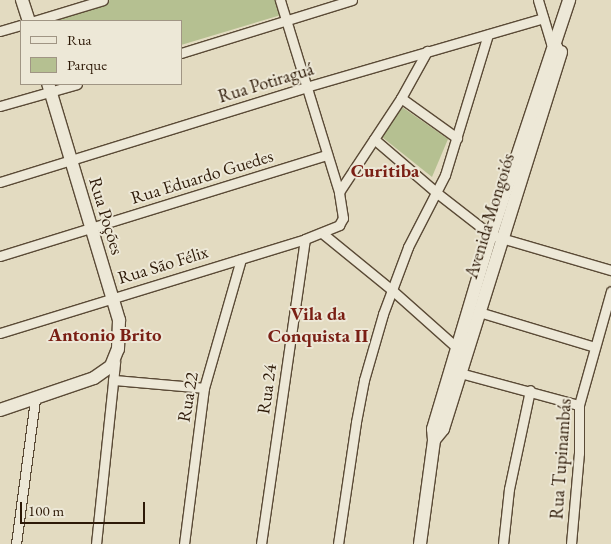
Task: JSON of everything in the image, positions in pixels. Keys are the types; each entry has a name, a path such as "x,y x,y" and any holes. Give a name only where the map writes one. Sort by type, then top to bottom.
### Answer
{"street":[{"path":"22,0 29,20"},
{"path":"37,20 103,0"},
{"path":"280,0 339,192"},
{"path":"182,53 352,0"},
{"path":"538,0 543,18 558,47"},
{"name":"Avenida Mongoiós","path":"558,47 569,0"},
{"name":"Avenida Mongoiós","path":"420,544 434,440 433,429 457,348 496,237 558,47 577,0"},
{"name":"Rua Potiraguá","path":"0,182 306,88 543,18"},
{"path":"0,32 20,25"},
{"path":"338,544 364,380 383,314 408,247 436,193 457,138 488,34"},
{"path":"339,192 401,98 427,52"},
{"path":"0,106 49,88 70,85"},
{"name":"Rua Poções","path":"49,88 118,320 120,338 115,359"},
{"path":"401,98 457,138"},
{"path":"374,140 436,193 496,237 611,270"},
{"name":"Rua Eduardo Guedes","path":"0,256 327,155"},
{"name":"Rua São Félix","path":"0,333 242,259 335,228 344,218 339,192"},
{"path":"322,233 392,290 457,348"},
{"name":"Avenida Mongoiós","path":"434,440 443,429 479,312 496,237"},
{"name":"Rua 24","path":"261,544 305,239"},
{"name":"Rua 22","path":"184,544 204,388 242,259"},
{"name":"Rua Tupinambás","path":"571,544 579,453 579,405 611,291"},
{"path":"479,312 595,346"},
{"path":"96,544 115,359"},
{"path":"0,410 94,378 111,366 115,359"},
{"path":"460,373 530,390 579,405"},
{"path":"113,380 204,388"},
{"path":"503,544 514,459 530,390"},
{"path":"16,544 34,399"}],"green space":[{"path":"110,0 276,0 281,15 182,45 182,20 44,20"},
{"path":"402,107 448,139 432,177 382,137"}],"district":[{"name":"Curitiba","path":"385,171"},
{"name":"Vila da Conquista II","path":"318,325"},
{"name":"Antonio Brito","path":"105,335"}]}
